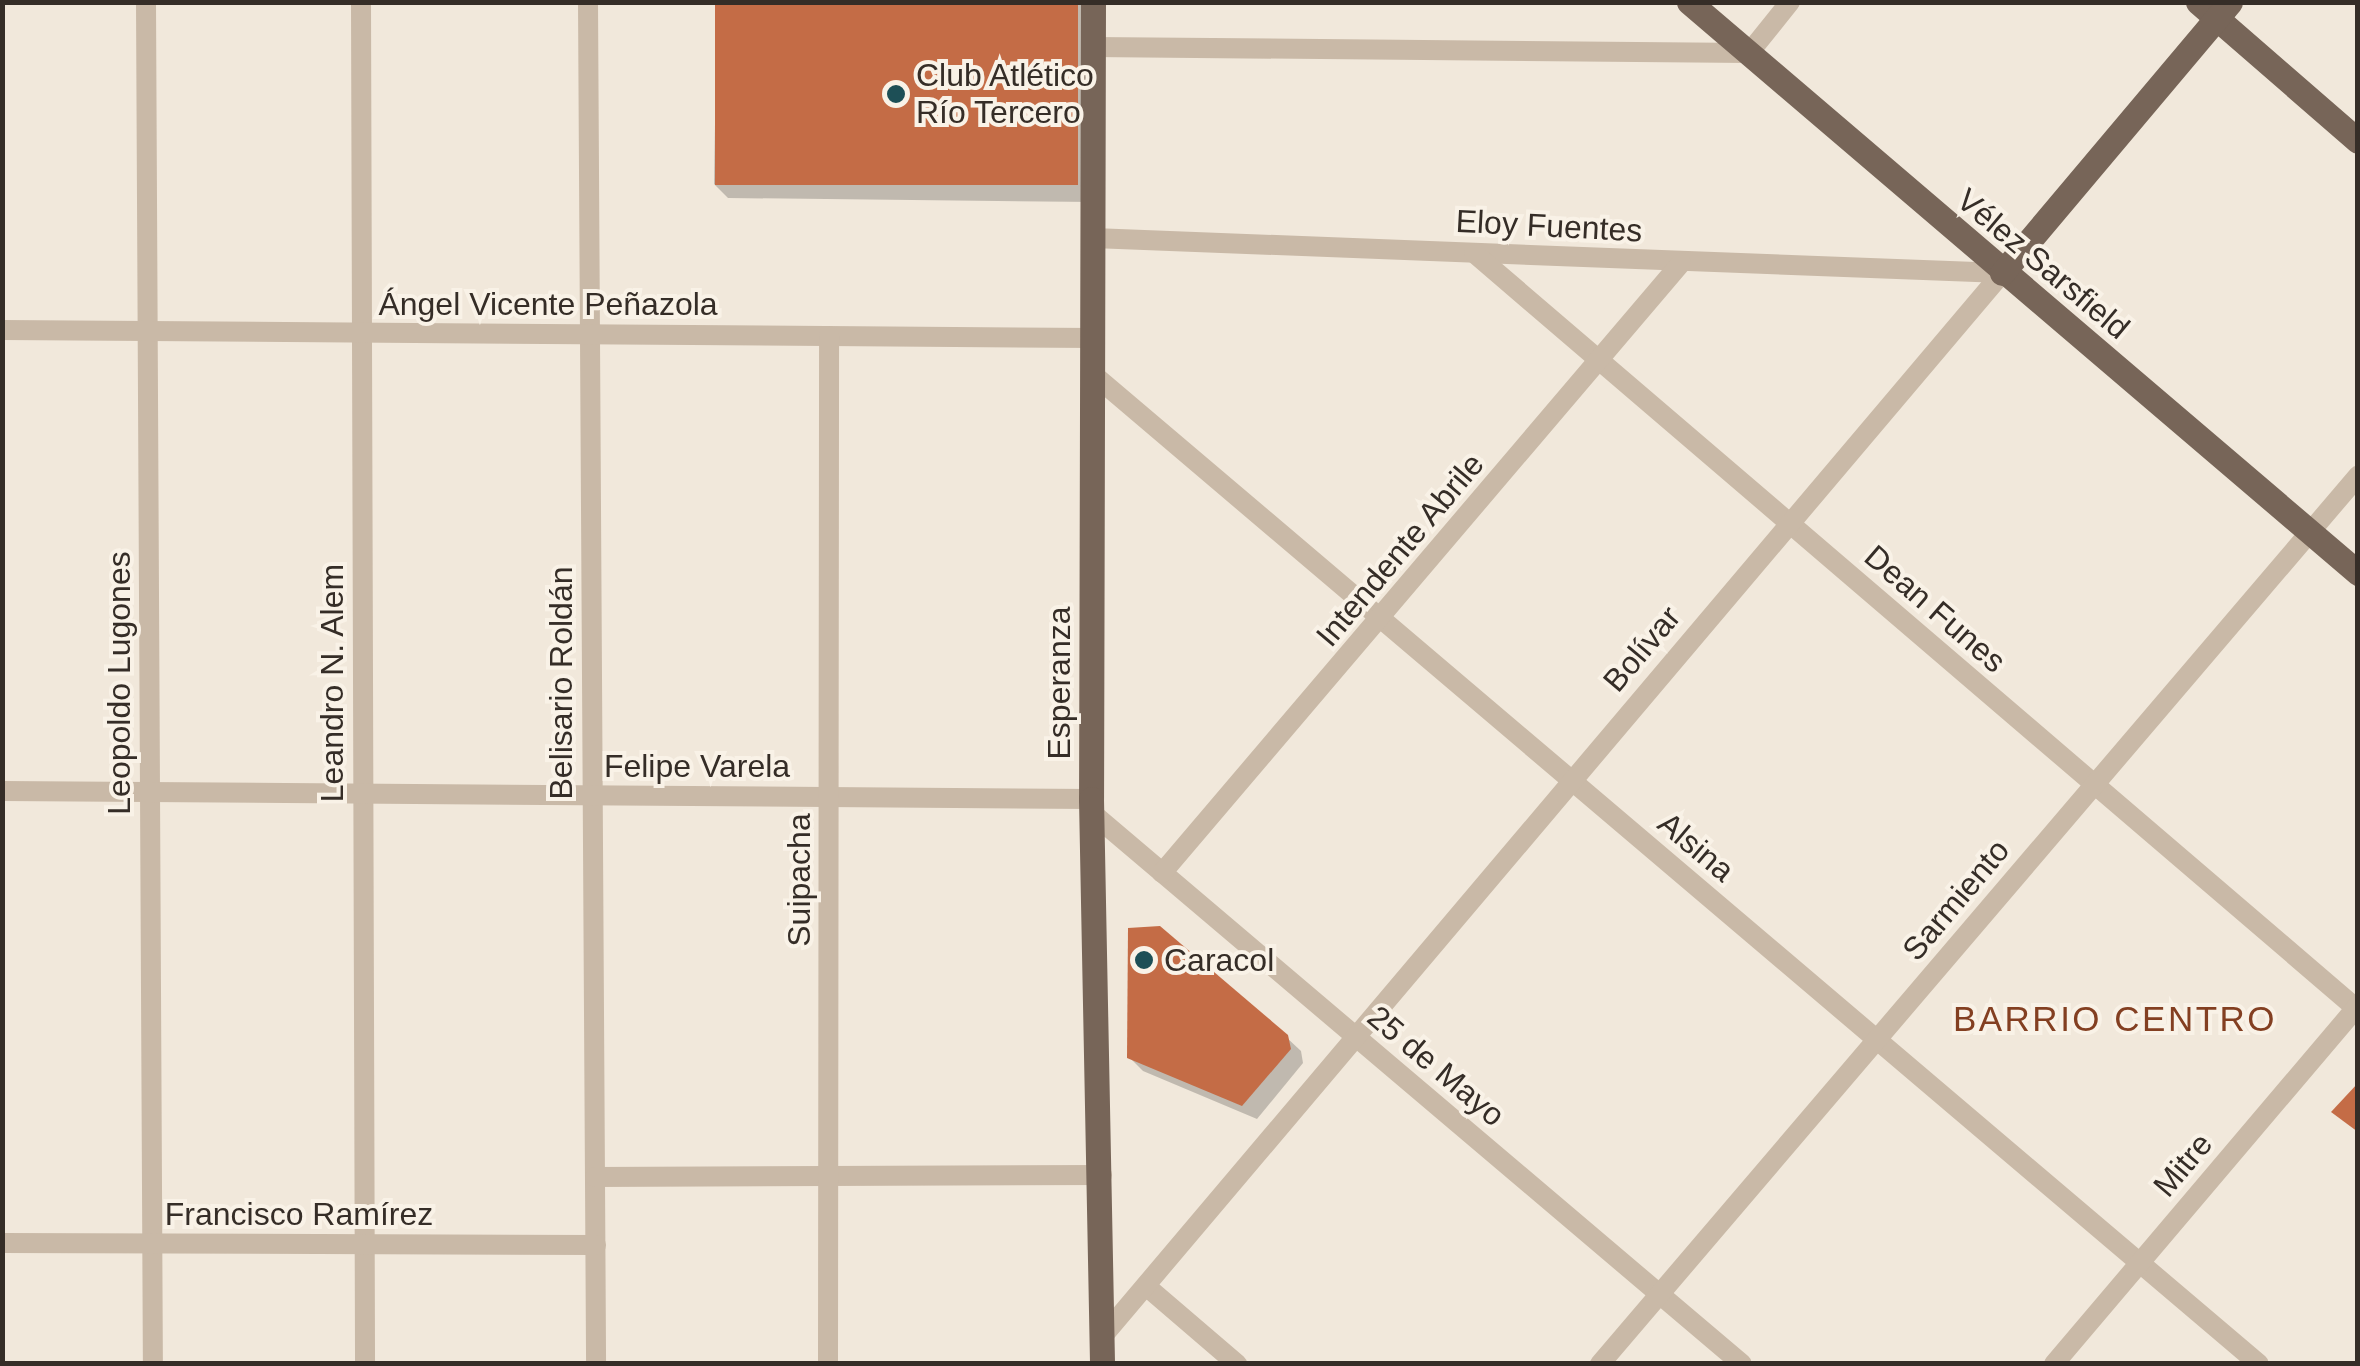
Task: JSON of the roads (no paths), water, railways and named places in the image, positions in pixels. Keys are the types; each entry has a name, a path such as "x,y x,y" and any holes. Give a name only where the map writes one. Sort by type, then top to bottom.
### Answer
{"main road":[{"name":"Esperanza","path":"1093,2 1092,806 1102,1175 1102,1350"},
{"name":"Vélez Sarsfield","path":"1688,2 2358,573"},
{"path":"2215,8 2358,140"},
{"name":"Bolívar","path":"2002,273 2215,8"}],"street":[{"name":"Leopoldo Lugones","path":"146,2 152,1364"},
{"name":"Leandro N. Alem","path":"361,2 364,1364"},
{"name":"Belisario Roldán","path":"588,2 596,1364"},
{"path":"1093,47 1749,53 1790,2"},
{"name":"Eloy Fuentes","path":"1093,238 2002,273"},
{"name":"Dean Funes","path":"1474,253 2357,1008"},
{"name":"Intendente Abrile","path":"1162,873 1381,620 1681,262"},
{"name":"Bolívar","path":"1102,1350 1146,1286 2002,273"},
{"name":"Ángel Vicente Peñazola","path":"2,330 1094,338"},
{"name":"Suipacha","path":"828,1364 829,336"},
{"name":"Alsina","path":"1094,375 2259,1364"},
{"name":"Sarmiento","path":"1600,1364 2358,476"},
{"name":"Felipe Varela","path":"2,791 829,797 1092,806"},
{"name":"25 de Mayo","path":"1092,806 1162,873 1742,1364"},
{"name":"Mitre","path":"2054,1364 2357,1008"},
{"path":"595,1177 1102,1175"},
{"name":"Francisco Ramírez","path":"2,1244 596,1245"},
{"path":"1146,1286 1236,1364"}],"place":[{"name":"Club Atlético Río Tercero","path":"896,94"},
{"name":"Caracol","path":"1144,960"}],"district":[{"name":"BARRIO CENTRO","path":"2115,1019"}]}
